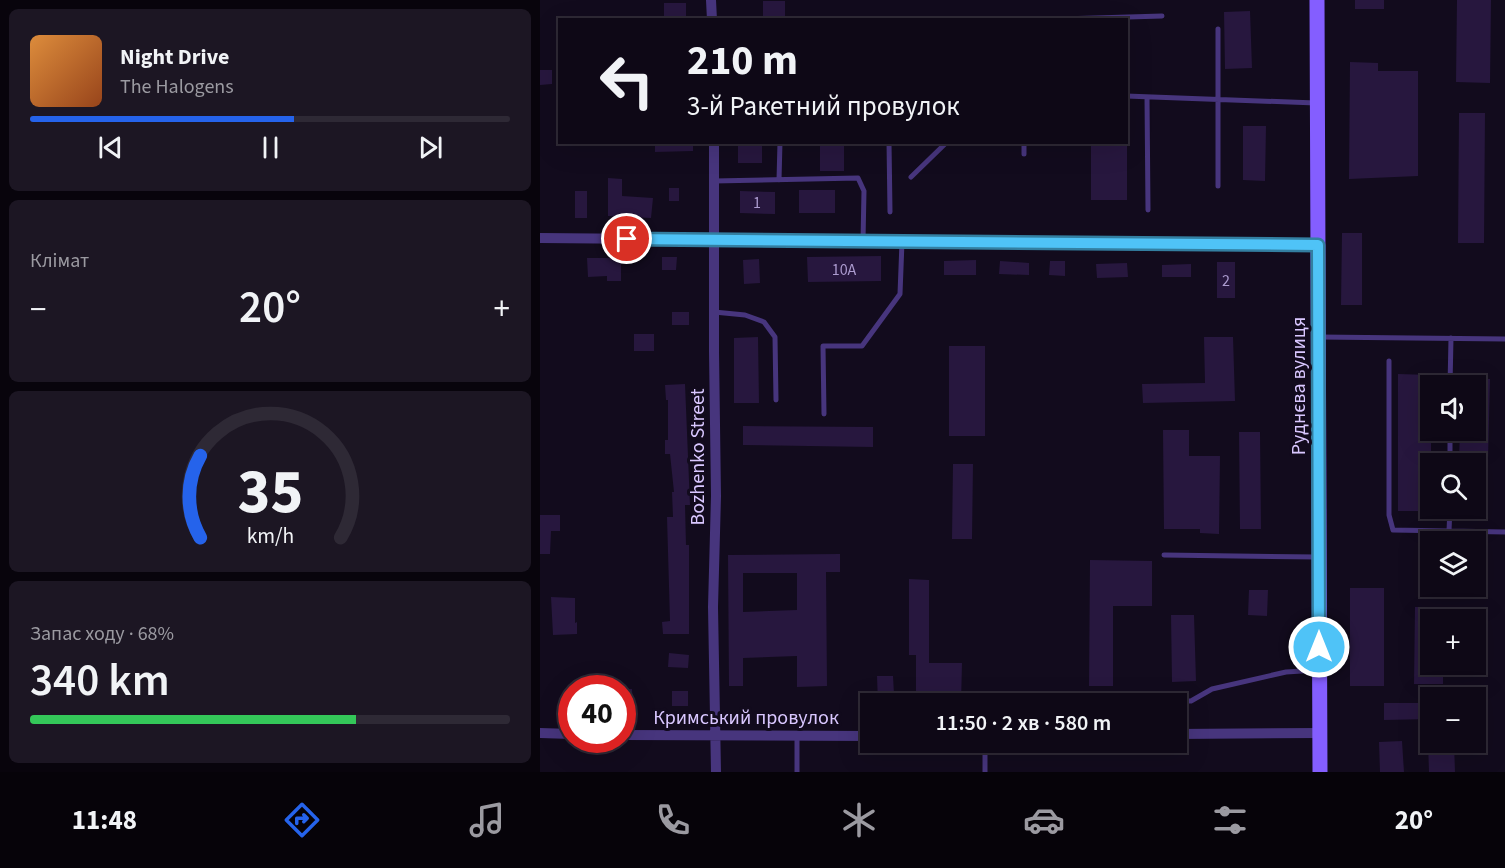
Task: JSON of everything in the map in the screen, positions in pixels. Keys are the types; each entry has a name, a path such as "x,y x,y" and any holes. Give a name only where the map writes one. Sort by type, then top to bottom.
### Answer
{"street":[{"path":"711,0 712,18"},
{"name":"Руднєва вулиця","path":"1317,0 1320,772"},
{"name":"Bozhenko Street","path":"714,144 716,772"},
{"path":"540,238 1318,245"},
{"path":"540,733 558,734"},
{"path":"1187,734 1320,734"},
{"name":"Кримський провулок","path":"636,735 860,736"}],"lane":[{"path":"1094,18 1162,16"},
{"path":"1218,29 1218,186"},
{"path":"1128,96 1318,104"},
{"path":"1147,97 1148,210"},
{"path":"779,180 780,144"},
{"path":"890,144 890,212"},
{"path":"911,177 945,144"},
{"path":"1024,144 1024,154"},
{"path":"714,181 858,178 864,191 863,241"},
{"path":"824,414 823,346 862,346 900,294 902,242"},
{"path":"714,312 745,315 764,322 775,337 776,400"},
{"path":"1318,337 1505,339"},
{"path":"1450,375 1451,339"},
{"path":"1389,361 1389,515 1393,530 1449,531 1450,519"},
{"path":"1486,532 1505,532"},
{"path":"1164,555 1319,557"},
{"path":"1187,701 1212,689 1286,672 1319,669"},
{"path":"797,736 797,772"},
{"path":"985,753 985,772"}],"building":[{"path":"1355,0 1384,0 1384,9 1355,9"},
{"path":"1457,0 1491,0 1490,83 1456,82"},
{"path":"763,1 785,1 785,18 763,18"},
{"path":"664,3 686,3 686,17 664,17"},
{"path":"1250,11 1252,68 1225,69 1224,12"},
{"path":"1350,62 1378,63 1378,71 1418,71 1418,176 1349,179"},
{"path":"540,70 552,70 552,84 540,85"},
{"path":"1459,113 1485,113 1484,243 1458,243"},
{"path":"1243,126 1266,126 1265,181 1243,180"},
{"path":"655,144 693,144 693,151 655,152"},
{"path":"738,144 762,144 762,163 738,163"},
{"path":"820,144 844,144 844,171 820,171"},
{"path":"1091,144 1127,144 1127,200 1091,200"},
{"path":"608,178 622,179 622,196 653,198 651,218 608,216"},
{"path":"669,188 679,188 679,201 669,201"},
{"path":"799,190 835,190 835,213 799,213"},
{"path":"575,191 587,191 587,218 575,218"},
{"path":"740,191 775,192 775,214 740,213"},
{"path":"1342,233 1362,233 1362,305 1341,305"},
{"path":"881,256 881,281 808,282 807,257"},
{"path":"662,257 677,257 676,270 662,270"},
{"path":"587,258 621,258 621,281 607,281 607,276 588,277"},
{"path":"759,259 760,283 744,284 743,260"},
{"path":"976,260 976,275 944,275 944,261"},
{"path":"1000,261 1029,263 1029,275 999,274"},
{"path":"1050,261 1065,261 1065,276 1049,275"},
{"path":"1217,262 1235,262 1235,298 1217,298"},
{"path":"1127,263 1128,277 1097,278 1096,264"},
{"path":"1191,264 1191,277 1162,277 1162,265"},
{"path":"672,312 689,312 689,325 672,325"},
{"path":"634,334 654,334 654,351 634,351"},
{"path":"758,337 759,403 734,403 734,338"},
{"path":"1204,337 1233,337 1235,401 1143,403 1142,384 1205,383"},
{"path":"949,346 985,346 985,436 949,436"},
{"path":"1398,374 1431,375 1420,375 1420,441 1431,441 1431,453 1420,453 1420,511 1398,511"},
{"path":"1486,379 1490,379 1488,459 1486,459 1486,453 1459,453 1460,441 1486,441"},
{"path":"685,384 690,505 685,505 686,545 689,545 689,634 663,634 662,622 670,621 667,517 673,517 672,492 674,492 670,454 665,454 665,440 668,440 668,400 666,400 665,385"},
{"path":"743,426 873,427 873,447 743,445"},
{"path":"1163,430 1189,430 1189,456 1220,456 1219,534 1200,533 1200,529 1164,529"},
{"path":"1239,432 1260,432 1261,529 1240,529"},
{"path":"953,464 973,464 972,539 952,539"},
{"path":"540,515 560,515 560,531 551,531 550,554 540,554"},
{"path":"840,554 840,572 826,572 827,686 797,687 797,656 743,658 743,686 729,686 728,555","holes":["743,573 797,573 797,610 743,612"]},
{"path":"1090,560 1152,561 1152,606 1113,606 1113,686 1089,686"},
{"path":"909,579 929,580 929,663 962,663 961,693 916,693 916,655 909,655"},
{"path":"1350,588 1384,588 1384,686 1350,686"},
{"path":"1249,590 1268,590 1267,616 1248,615"},
{"path":"551,597 575,598 577,634 553,635"},
{"path":"1415,607 1444,607 1444,609 1420,609 1420,675 1443,675 1443,684 1414,684"},
{"path":"1171,615 1194,615 1196,681 1172,682"},
{"path":"669,653 689,655 688,668 668,667"},
{"path":"877,676 893,676 894,693 878,693"},
{"path":"672,691 688,691 688,706 672,706"},
{"path":"1384,703 1420,703 1420,719 1384,720"},
{"path":"1402,741 1404,772 1380,772 1379,742"},
{"path":"1428,753 1454,753 1455,772 1429,772"}],"route":[{"path":"627,239 1318,245 1319,647"}]}
